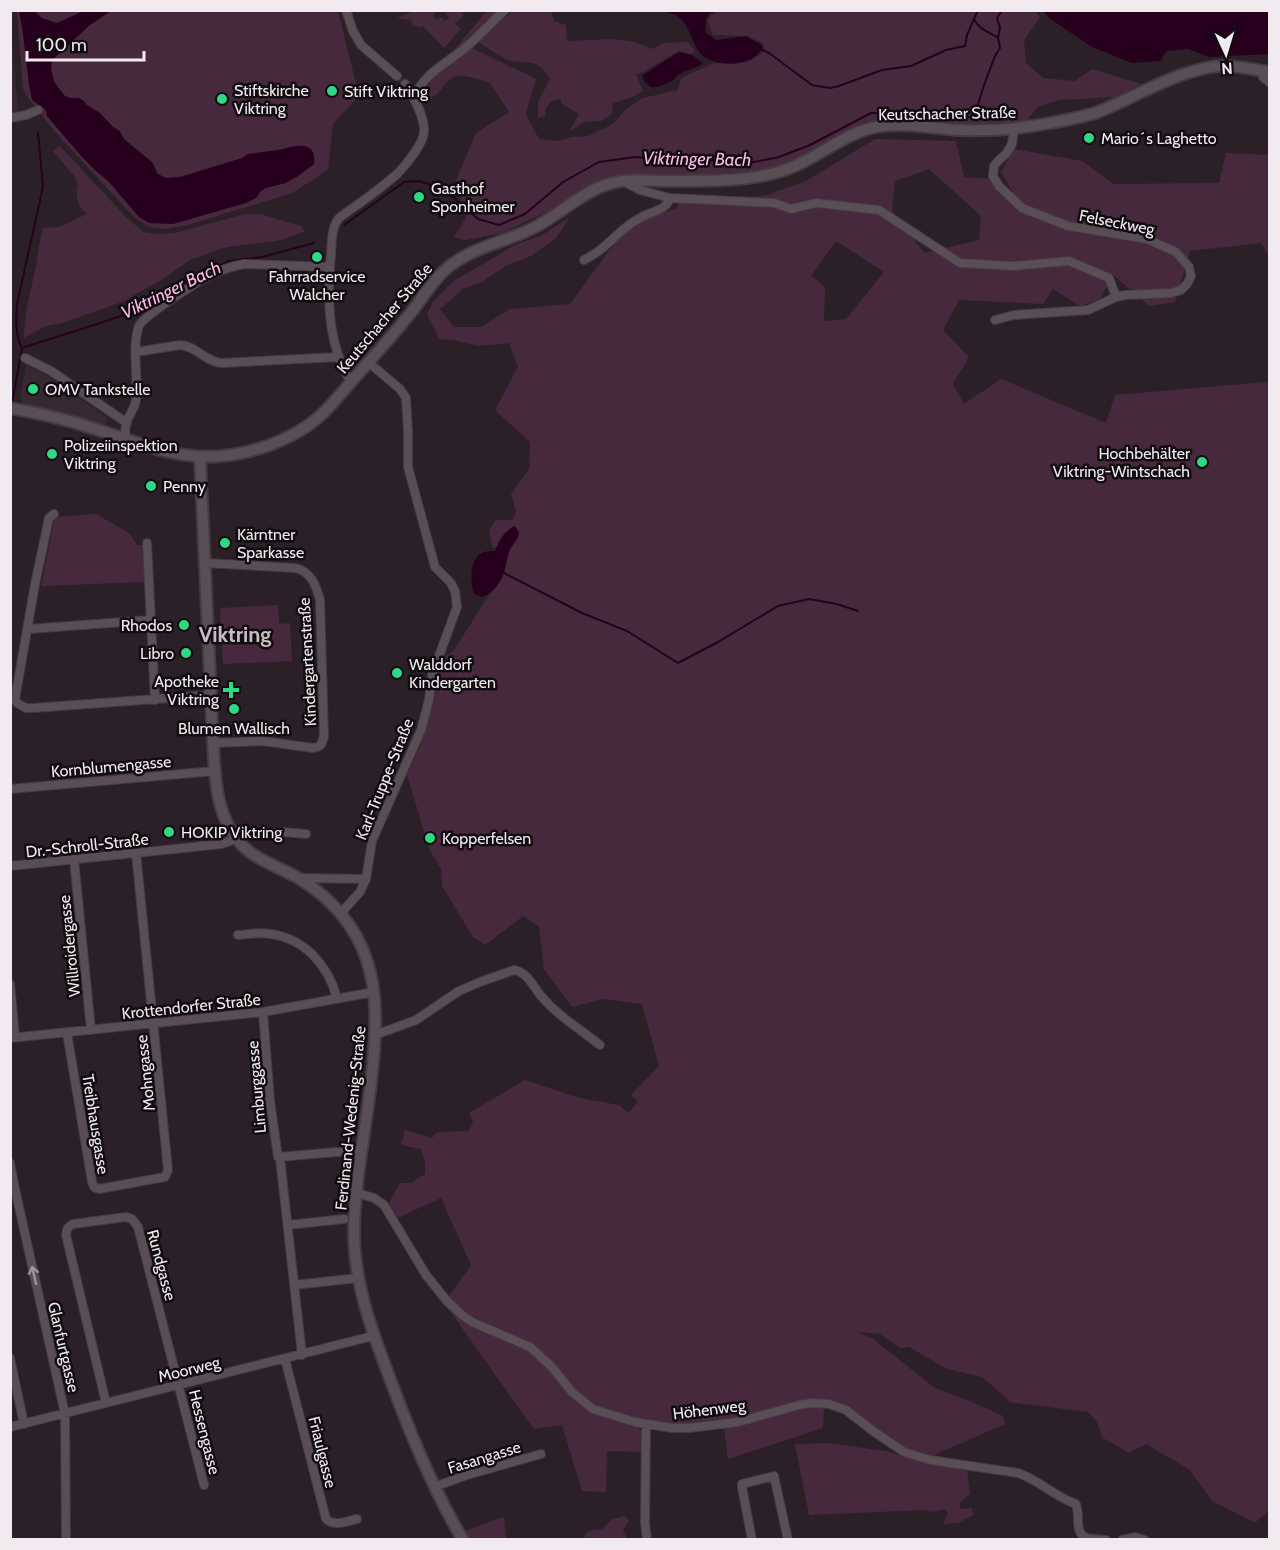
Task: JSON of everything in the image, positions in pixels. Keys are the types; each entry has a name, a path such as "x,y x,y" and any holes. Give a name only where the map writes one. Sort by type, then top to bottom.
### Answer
{"main road":[{"name":"Keutschacher Straße","path":"10,408 90,427 162,451 185,456 218,458 255,450 285,438 321,415 407,317 441,273 457,260 537,226 584,196 609,184 623,181 744,179 776,173 800,165 856,133 877,127 1014,129 1095,112 1172,78 1207,67 1235,66 1267,72"},
{"name":"Ferdinand-Wedenig-Straße","path":"200,458 217,789 223,813 236,839 247,851 260,860 298,878 317,891 341,913 363,948 374,992 375,1035 354,1231 358,1278 373,1336 414,1442 434,1487 463,1539"}],"street":[{"path":"346,10 356,38 361,45 397,76"},
{"path":"413,96 429,75 471,43 506,10"},
{"path":"1267,72 1263,77 1269,83"},
{"path":"351,382 338,357 330,322 329,296 333,232 339,218 398,173 423,138 424,129 413,96 405,84"},
{"path":"10,118 38,110"},
{"name":"Felseckweg","path":"995,320 1014,315 1088,310 1125,295 1171,293 1180,290 1191,276 1189,267 1176,252 1147,239 1068,226 1022,208 999,186 993,176 994,166 1012,144 1014,129"},
{"path":"623,181 640,190 670,198 774,203 791,208 816,203 879,210 960,263 1014,266 1069,261 1110,278 1116,297"},
{"path":"584,260 600,250 629,224 664,207 669,203 670,198"},
{"path":"125,439 127,423 136,402 136,352 139,328 143,320 209,276 232,266 244,264 330,267"},
{"path":"136,352 187,345 212,362 222,363 338,357"},
{"path":"25,358 51,371 127,423"},
{"name":"Karl-Truppe-Straße","path":"341,913 360,892 366,879 372,842 421,730 429,700 432,675 457,607 455,591 451,583 435,567 408,467 405,398 400,388 368,362"},
{"path":"54,514 49,518 15,699 17,703 26,708 33,708 211,695"},
{"path":"147,543 155,699"},
{"name":"Kindergartenstraße","path":"205,563 303,570 314,582 320,600 324,736 322,743 319,747 313,748 262,741 213,743"},
{"path":"28,629 151,620"},
{"name":"Kornblumengasse","path":"10,789 215,771"},
{"name":"Dr.-Schroll-Straße","path":"10,866 222,844 247,835 283,832 306,834"},
{"name":"Mohngasse","path":"136,853 168,1170 165,1177 161,1179"},
{"name":"Willroidergasse","path":"74,859 91,1030"},
{"path":"298,878 366,879"},
{"path":"238,935 270,933 292,940 311,952 326,972 337,998"},
{"path":"375,1035 416,1020 459,991 518,970 528,978 552,1007 600,1046"},
{"path":"10,984 13,1038"},
{"name":"Krottendorfer Straße","path":"13,1038 263,1012 374,992"},
{"name":"Limburggasse","path":"263,1012 270,1101 277,1155 280,1158 302,1355"},
{"name":"Treibhausgasse","path":"68,1033 94,1186 99,1189 161,1179"},
{"path":"280,1158 361,1150"},
{"name":"Glanfurtgasse","path":"10,1163 65,1414 66,1539"},
{"name":"Höhenweg","path":"357,1193 374,1198 384,1205 426,1275 462,1315 472,1322 530,1347 551,1366 572,1392 593,1409 635,1422 672,1428 689,1428 738,1422 799,1405 813,1403 836,1406 846,1410 904,1452 930,1460 1026,1476 1065,1501 1076,1504 1077,1524 1083,1537 1106,1539"},
{"name":"Rundgasse","path":"106,1404 66,1235 68,1227 73,1224 126,1217 136,1222 179,1385"},
{"path":"288,1225 344,1219"},
{"path":"294,1285 358,1278"},
{"name":"Moorweg","path":"10,1427 373,1336"},
{"path":"10,1358 24,1424"},
{"name":"Friaulgasse","path":"285,1359 326,1519 334,1524 357,1519"},
{"name":"Hessengasse","path":"179,1385 204,1485"},
{"path":"646,1424 645,1523 647,1539"},
{"name":"Fasangasse","path":"434,1487 541,1454"},
{"path":"752,1539 742,1484 774,1476 788,1539"},
{"path":"1122,1539 1135,1537 1145,1539"}],"shaded area":[{"path":"416,10 435,11 433,17 437,20 441,17 445,21 449,18 446,11 461,11 464,16 455,23 461,29 444,48 423,26 420,28 413,26 411,20 397,18"},
{"path":"551,10 554,21 566,25 567,41 612,39 635,42 653,49 663,43 688,42 695,50 692,54 678,51 644,72 636,74 643,91 613,103 612,114 600,121 584,122 569,132 579,114 562,104 560,99 551,101 545,110 545,116 538,118 538,102 550,79 540,67 536,64 508,60 478,42 514,11"},
{"path":"718,10 1034,11 1040,17 1024,40 1026,63 1043,78 1075,81 1092,69 1141,84 1115,97 1059,100 1038,107 1026,121 965,124 880,122 796,161 760,171 698,176 622,176 502,233 465,240 454,237 466,218 456,180 476,133 509,112 490,83 462,76 451,78 438,93 429,99 424,95 426,89 444,69 472,48 536,79 526,114 539,139 557,141 588,136 613,124 627,108 643,98 678,90 681,78 714,63 734,64 750,61 764,52 763,43 746,36 713,35 707,20"},
{"path":"17,11 338,11 359,96 333,124 328,170 292,193 188,225 164,229 153,228 131,214 56,133 31,102 23,89"},
{"path":"19,11 35,11 42,18 57,23 83,11 111,11 90,25 52,60 51,70 55,83 65,96 83,100 100,113 120,131 124,139 152,162 158,174 166,178 180,177 242,158 248,154 297,146 308,147 312,150 314,164 286,183 266,188 256,198 246,203 173,224 149,223 139,217 109,182 82,157 47,116 46,110 32,100"},
{"path":"487,11 500,11 454,52 453,51"},
{"path":"664,11 713,11 706,20 706,33 716,40 746,36 763,46 759,53 744,62 716,62 698,51 682,20"},
{"path":"1043,11 1269,11 1269,54 1209,57 1188,49 1167,51 1160,61 1132,63 1092,47 1049,18"},
{"path":"11,34 18,111 10,112"},
{"path":"679,52 692,55 703,63 658,87 651,87 645,82 642,76"},
{"path":"875,139 956,141 964,177 991,179 1021,206 1001,172 1014,149 1082,161 1114,184 1219,183 1226,153 1269,155 1269,256 1261,243 1190,251 1175,302 1149,306 1113,275 1100,299 1080,306 1053,289 1043,304 959,300 943,330 969,357 953,384 964,404 1001,379 1106,423 1115,395 1266,382 1269,385 1269,1510 1255,1523 1212,1501 1190,1470 1146,1444 1129,1453 1103,1438 1097,1422 1088,1412 1009,1402 982,1377 947,1369 909,1347 900,1348 880,1334 857,1332 873,1339 935,1388 1003,1416 1005,1424 932,1456 912,1451 898,1444 837,1402 818,1399 797,1401 736,1418 676,1425 644,1421 618,1414 594,1404 578,1392 547,1356 532,1344 467,1314 449,1296 471,1265 441,1198 397,1218 389,1203 400,1183 411,1183 425,1174 425,1162 421,1149 401,1145 405,1130 432,1138 437,1132 469,1131 473,1122 469,1113 525,1080 579,1098 619,1105 628,1113 638,1102 631,1095 659,1066 642,1004 603,999 572,1007 544,969 539,926 523,916 485,945 473,937 442,886 441,869 430,851 407,775 424,735 440,660 454,650 496,586 504,555 492,546 489,530 496,520 513,520 516,511 511,494 529,469 530,442 495,410 518,367 509,343 478,346 439,339 427,314 433,302 452,282 517,244 542,235 570,217 556,238 531,256 507,265 482,282 464,288 440,309 454,327 481,327 510,309 570,304 617,240 643,220 677,208 679,200 764,196 806,181","holes":["929,169 981,216 979,240 924,253 892,210 895,181","836,241 884,272 846,319 824,321 825,287 811,276"]},
{"path":"60,146 125,216 143,232 175,233 245,214 261,214 303,227 304,232 277,241 219,249 190,260 163,279 122,302 62,323 46,326 24,338 26,312 43,228 59,227 87,214 78,201 78,185 74,176 53,151"},
{"path":"26,365 47,376 108,418 105,426 24,404 20,399"},
{"path":"96,514 129,533 137,545 145,545 145,582 41,586 55,517"},
{"path":"514,526 519,535 509,552 500,582 494,590 482,597 474,594 471,577 473,564 484,552 495,551 502,537"},
{"path":"278,605 279,624 290,623 292,661 223,664 220,608"},
{"path":"440,1297 463,1320 512,1341 535,1354 589,1410 612,1420 638,1427 641,1431 641,1452 607,1451 606,1492 582,1491 562,1425 534,1429"},
{"path":"807,1407 824,1408 823,1428 728,1459 724,1427 749,1423"},
{"path":"827,1443 886,1451 919,1461 967,1469 970,1494 959,1504 961,1509 972,1508 973,1515 958,1523 943,1524 948,1514 945,1509 933,1512 925,1510 809,1515 795,1444"},
{"path":"625,1516 629,1520 623,1530 627,1539 585,1539 584,1536 588,1531 602,1529 612,1519"},
{"path":"504,1517 506,1539 470,1539 464,1531"}],"waterway":[{"path":"761,49 812,85 830,88 882,70 911,66 946,50 965,46 967,35 978,10"},
{"name":"Viktringer Bach","path":"344,225 404,182 419,181 435,186 453,197 478,219 499,225 525,214 563,182 599,162 635,157 750,163 779,157 810,145 871,113 974,117 984,85 1000,48 998,38 1000,28 997,18 1002,10"},
{"path":"974,19 982,28 998,38"},
{"path":"22,348 17,332 17,304 43,187 38,132"},
{"name":"Viktringer Bach","path":"210,271 229,261 262,257 314,243"},
{"name":"Viktringer Bach","path":"12,404 22,348 138,309 200,277"},
{"path":"504,573 582,613 627,631 678,663 778,606 809,599 837,604 858,611"}],"place":[{"name":"Stift Viktring","path":"332,91"},
{"name":"Stiftskirche Viktring","path":"222,99"},
{"name":"Mario´s Laghetto","path":"1089,138"},
{"name":"Gasthof Sponheimer","path":"419,197"},
{"name":"Fahrradservice Walcher","path":"317,257"},
{"name":"OMV Tankstelle","path":"33,389"},
{"name":"Polizeiinspektion Viktring","path":"52,454"},
{"name":"Hochbehälter Viktring-Wintschach","path":"1202,462"},
{"name":"Penny","path":"151,486"},
{"name":"Kärntner Sparkasse","path":"225,543"},
{"name":"Rhodos","path":"184,625"},
{"name":"Libro","path":"186,653"},
{"name":"Walddorf Kindergarten","path":"397,673"},
{"name":"Apotheke Viktring","path":"231,690"},
{"name":"Blumen Wallisch","path":"234,709"},
{"name":"HOKIP Viktring","path":"169,832"},
{"name":"Kopperfelsen","path":"430,838"}],"district":[{"name":"Viktring","path":"235,634"}]}
